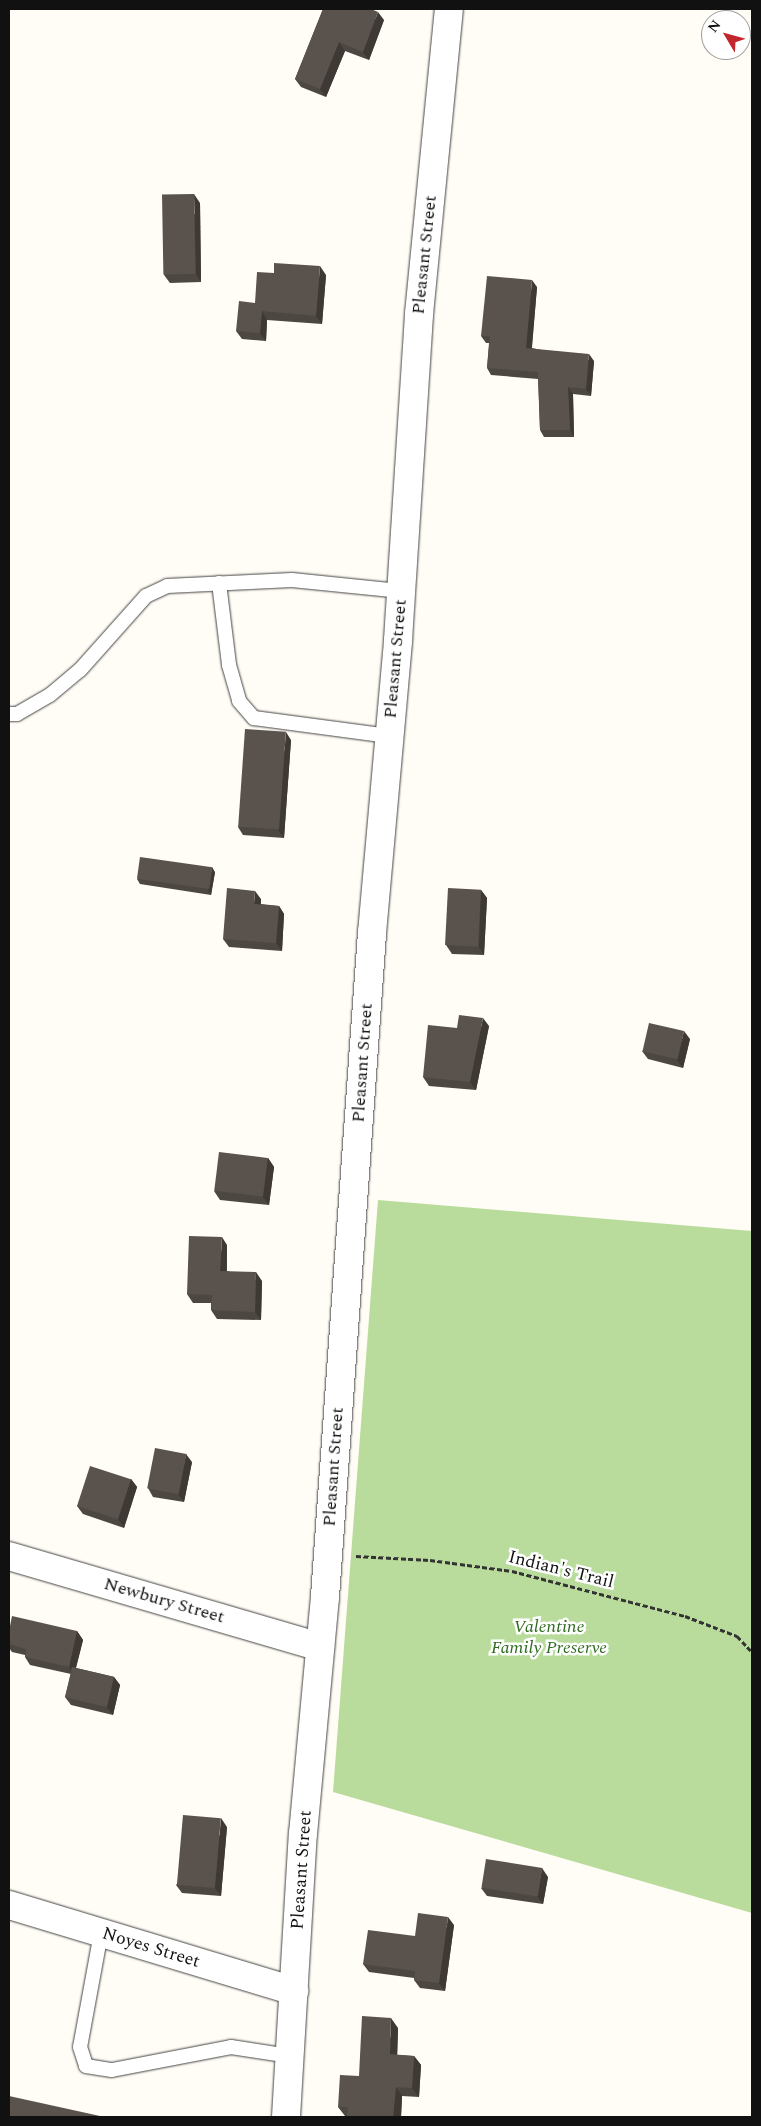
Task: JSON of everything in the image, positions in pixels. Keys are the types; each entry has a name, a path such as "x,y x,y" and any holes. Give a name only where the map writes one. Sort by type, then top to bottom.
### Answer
{"street":[{"name":"Pleasant Street","path":"286,2117 303,1834 320,1647 372,933 402,591 418,314 449,9"},
{"name":"Newbury Street","path":"9,1556 320,1647"},
{"name":"Noyes Street","path":"9,1905 294,1991"}],"lane":[{"path":"9,714 17,714 50,695 73,676 146,596 167,586 219,582 292,580 402,591"},
{"path":"219,582 230,665 239,701 254,718 389,736"},
{"path":"101,1933 80,2047 86,2066 112,2070 231,2047 290,2056"}],"path":[{"name":"Indian's Trail","path":"350,1556 430,1560 512,1571 685,1616 737,1636 752,1652"}],"green space":[{"name":"Valentine Family Preserve","path":"378,1200 752,1231 752,1913 333,1792"}],"building":[{"path":"323,9 371,9 378,12 363,52 339,42 320,89 295,79"},
{"path":"194,194 195,274 163,275 162,195"},
{"path":"274,263 320,266 316,316 262,311 260,333 236,331 239,301 255,303 257,272 274,273"},
{"path":"487,276 532,280 526,348 589,354 586,389 568,387 570,430 540,430 538,372 487,368 490,336 481,336"},
{"path":"245,729 286,732 279,830 238,827"},
{"path":"140,857 212,867 209,889 137,879"},
{"path":"227,888 255,891 254,904 279,906 276,943 223,939"},
{"path":"448,888 481,890 478,947 445,945"},
{"path":"459,1015 483,1018 470,1082 423,1077 428,1025 457,1028"},
{"path":"649,1023 684,1031 678,1059 642,1051"},
{"path":"219,1152 268,1158 263,1197 214,1191"},
{"path":"189,1236 222,1237 220,1271 256,1272 255,1312 211,1310 212,1295 187,1294"},
{"path":"155,1448 186,1454 179,1494 147,1488"},
{"path":"90,1466 131,1479 118,1519 77,1506"},
{"path":"12,1616 77,1631 69,1667 25,1657 26,1649 9,1644"},
{"path":"72,1667 114,1677 107,1707 65,1697"},
{"path":"183,1815 221,1818 215,1888 177,1885"},
{"path":"486,1859 542,1868 538,1897 481,1888"},
{"path":"418,1913 448,1917 439,1983 414,1980 415,1971 363,1964 368,1930 415,1936"},
{"path":"362,2016 391,2018 390,2054 414,2056 412,2088 396,2087 393,2117 347,2117 348,2107 338,2107 340,2075 359,2076"},
{"path":"9,2096 100,2116 100,2117 9,2117"}]}
